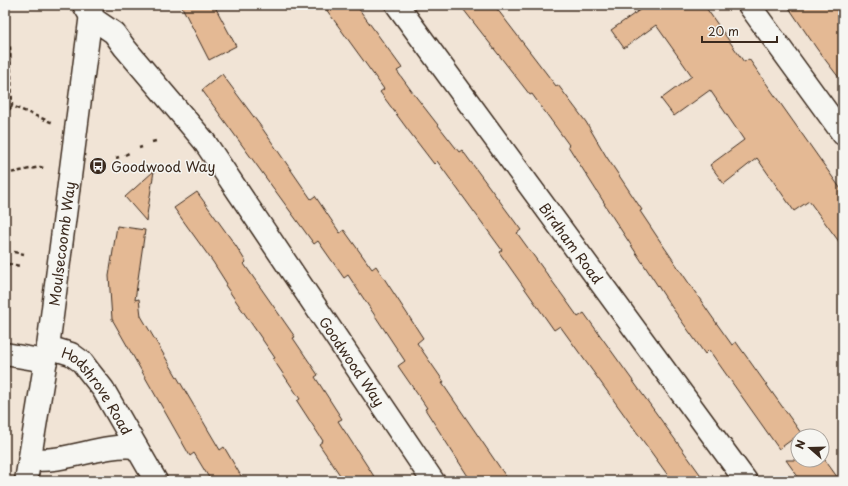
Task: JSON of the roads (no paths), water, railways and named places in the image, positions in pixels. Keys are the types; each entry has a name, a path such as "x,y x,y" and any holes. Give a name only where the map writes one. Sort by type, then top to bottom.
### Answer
{"street":[{"name":"Birdham Road","path":"397,5 746,481"},
{"path":"750,5 843,134"},
{"name":"Moulsecoomb Way","path":"26,481 47,354 89,9"},
{"name":"Goodwood Way","path":"89,9 114,32 125,48 204,141 433,481"},
{"name":"Hodshrove Road","path":"5,354 71,354 82,362 102,389 156,481"},
{"name":"Hodshrove Road","path":"30,459 46,461 121,445 136,447"}],"place":[{"name":"Goodwood Way","path":"98,166"}]}
